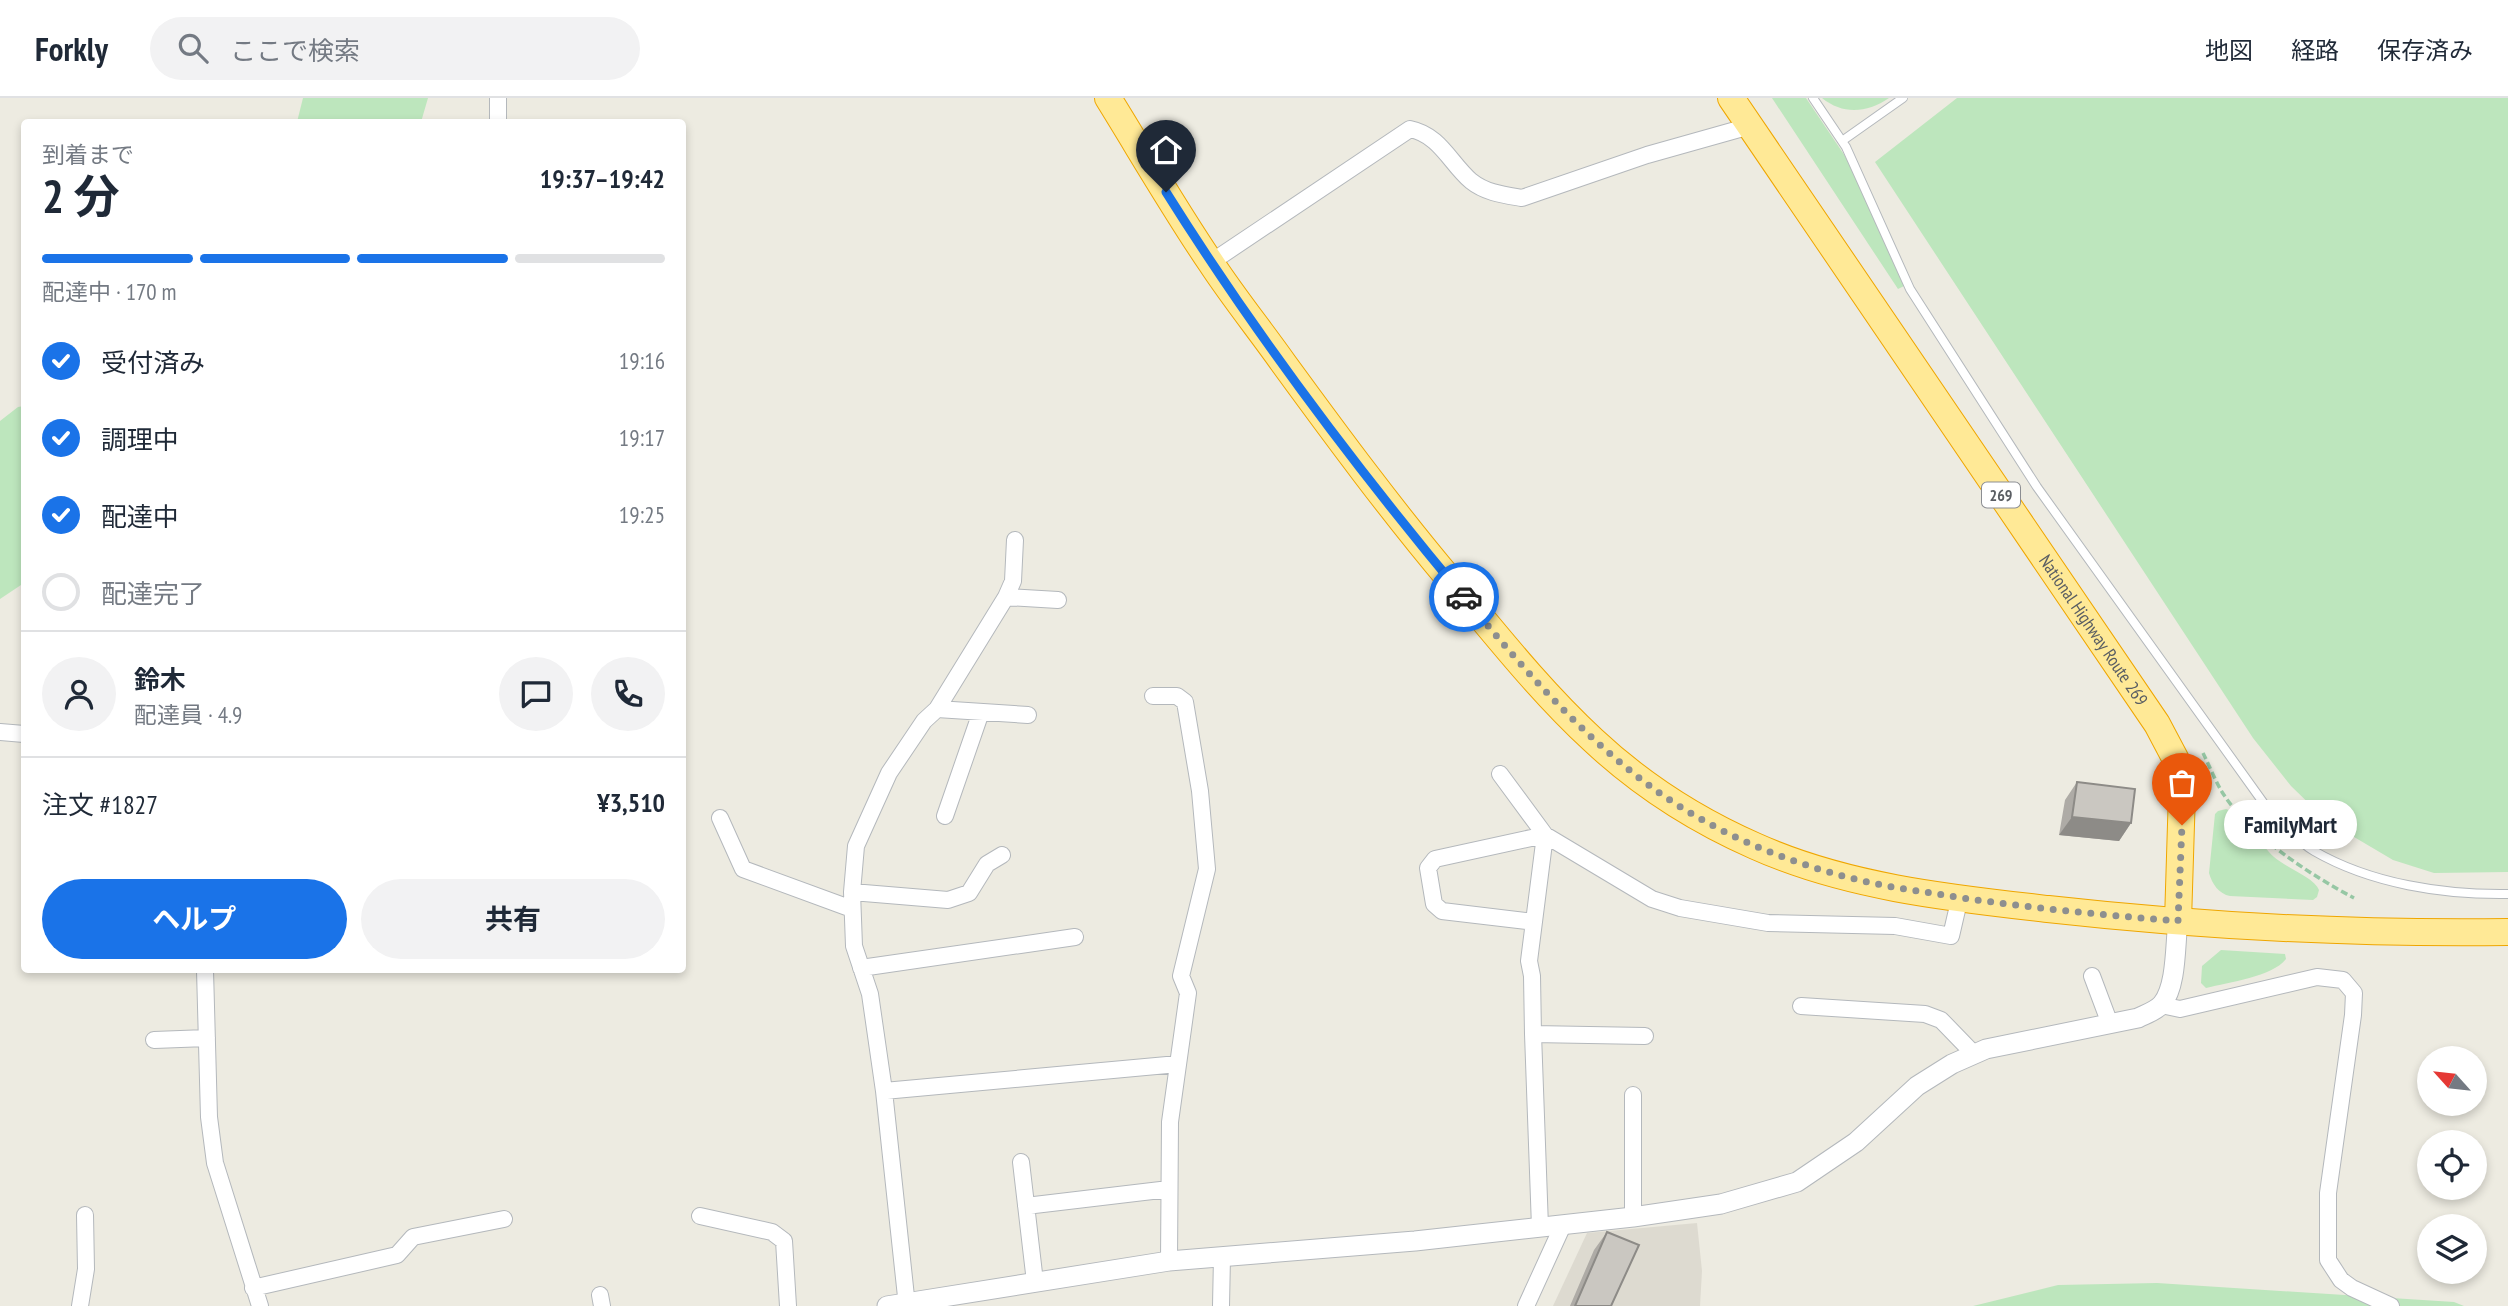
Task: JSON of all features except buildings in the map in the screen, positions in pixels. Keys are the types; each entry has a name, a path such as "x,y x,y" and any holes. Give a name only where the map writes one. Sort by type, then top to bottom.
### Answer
{"highway":[{"path":"1108,98 1210,262 1352,457 1422,546 1500,640 1593,740 1635,775 1681,807 1758,848 1799,863 1873,883 1961,897 2128,918 2337,929 2508,932"},
{"name":"National Highway Route 269","path":"1731,98 2157,724 2175,758 2182,792 2178,921"}],"street":[{"path":"498,98 498,119"},
{"path":"1210,262 1410,129 1430,136 1469,180 1483,189 1522,198 1647,155 1750,126"},
{"path":"907,1304 884,1091 870,994 853,946 852,900 856,846 889,773 924,721 937,709 1006,597 1013,581 1015,540"},
{"path":"1006,597 1058,600"},
{"path":"1153,696 1177,696 1185,702 1200,791 1207,869 1181,976 1188,993 1170,1122 1169,1261"},
{"path":"937,709 1028,715"},
{"path":"944,816 981,712"},
{"path":"0,733 21,734"},
{"path":"1500,774 1545,835 1652,899 1680,908 1768,923 1895,926 1951,936 1961,897"},
{"path":"720,818 743,869 852,900 948,900 969,893 987,864 1002,855"},
{"path":"1540,1227 1532,976 1529,961 1545,835"},
{"path":"1534,922 1442,911 1434,904 1428,867 1435,859 1545,835"},
{"path":"887,1306 1169,1261 1415,1241 1633,1217 1721,1204 1797,1182 1856,1142 1917,1086 1952,1064 1986,1049 2138,1018 2161,1005 2172,983 2178,921"},
{"path":"861,968 1075,937"},
{"path":"205,973 209,1117 215,1163 260,1306"},
{"path":"2091,976 2110,1024"},
{"path":"2161,1005 2180,1009 2317,976 2343,980 2354,993 2328,1193 2328,1259 2341,1280 2351,1289 2391,1306"},
{"path":"1801,1006 1925,1014 1941,1020 1974,1055"},
{"path":"1533,1034 1645,1036"},
{"path":"154,1040 207,1038"},
{"path":"884,1091 1178,1064"},
{"path":"1633,1095 1633,1217"},
{"path":"1021,1162 1035,1282"},
{"path":"1026,1206 1169,1189"},
{"path":"80,1306 86,1269 85,1215"},
{"path":"699,1216 772,1232 784,1241 789,1306"},
{"path":"253,1288 397,1255 413,1237 504,1219"},
{"path":"1526,1306 1563,1225"},
{"path":"1221,1306 1222,1257"}],"lane":[{"path":"1813,98 1842,141 1910,289 2037,487 2270,812 2313,850 2347,866 2409,886 2445,892 2508,894"},
{"path":"1842,141 1903,98"}],"path":[{"path":"2203,752 2223,792 2241,816 2313,876 2354,898"}],"shaded area":[{"path":"1697,1223 1702,1271 1700,1306 1553,1306 1587,1233"}],"green space":[{"path":"303,98 428,98 422,119 298,119"},
{"path":"1772,98 1806,98 1845,156 1906,285 1898,289"},
{"path":"1822,98 1889,98 1872,107 1855,110 1838,107"},
{"path":"1957,98 2508,98 2508,872 2434,873 2393,860 2327,821 2291,786 2253,738 1875,162"},
{"path":"21,406 21,585 0,599 0,421"},
{"path":"2226,809 2244,823 2274,857 2316,886 2319,890 2317,897 2313,900 2230,896 2219,891 2209,873 2215,814"},
{"path":"2221,950 2285,954 2286,959 2261,975 2206,988 2201,983 2202,966"},
{"path":"2157,1283 2454,1302 2464,1306 1973,1306 2058,1285"}],"way so far":[{"path":"1464,597 1546,692 1593,740 1635,775 1718,829 1799,863 1873,883 1993,902 2128,918 2178,921 2182,825"}],"place":[{"name":"FamilyMart","path":"2182,825"}],"route":[{"path":"1166,192 1210,262 1352,457 1464,597"}]}
